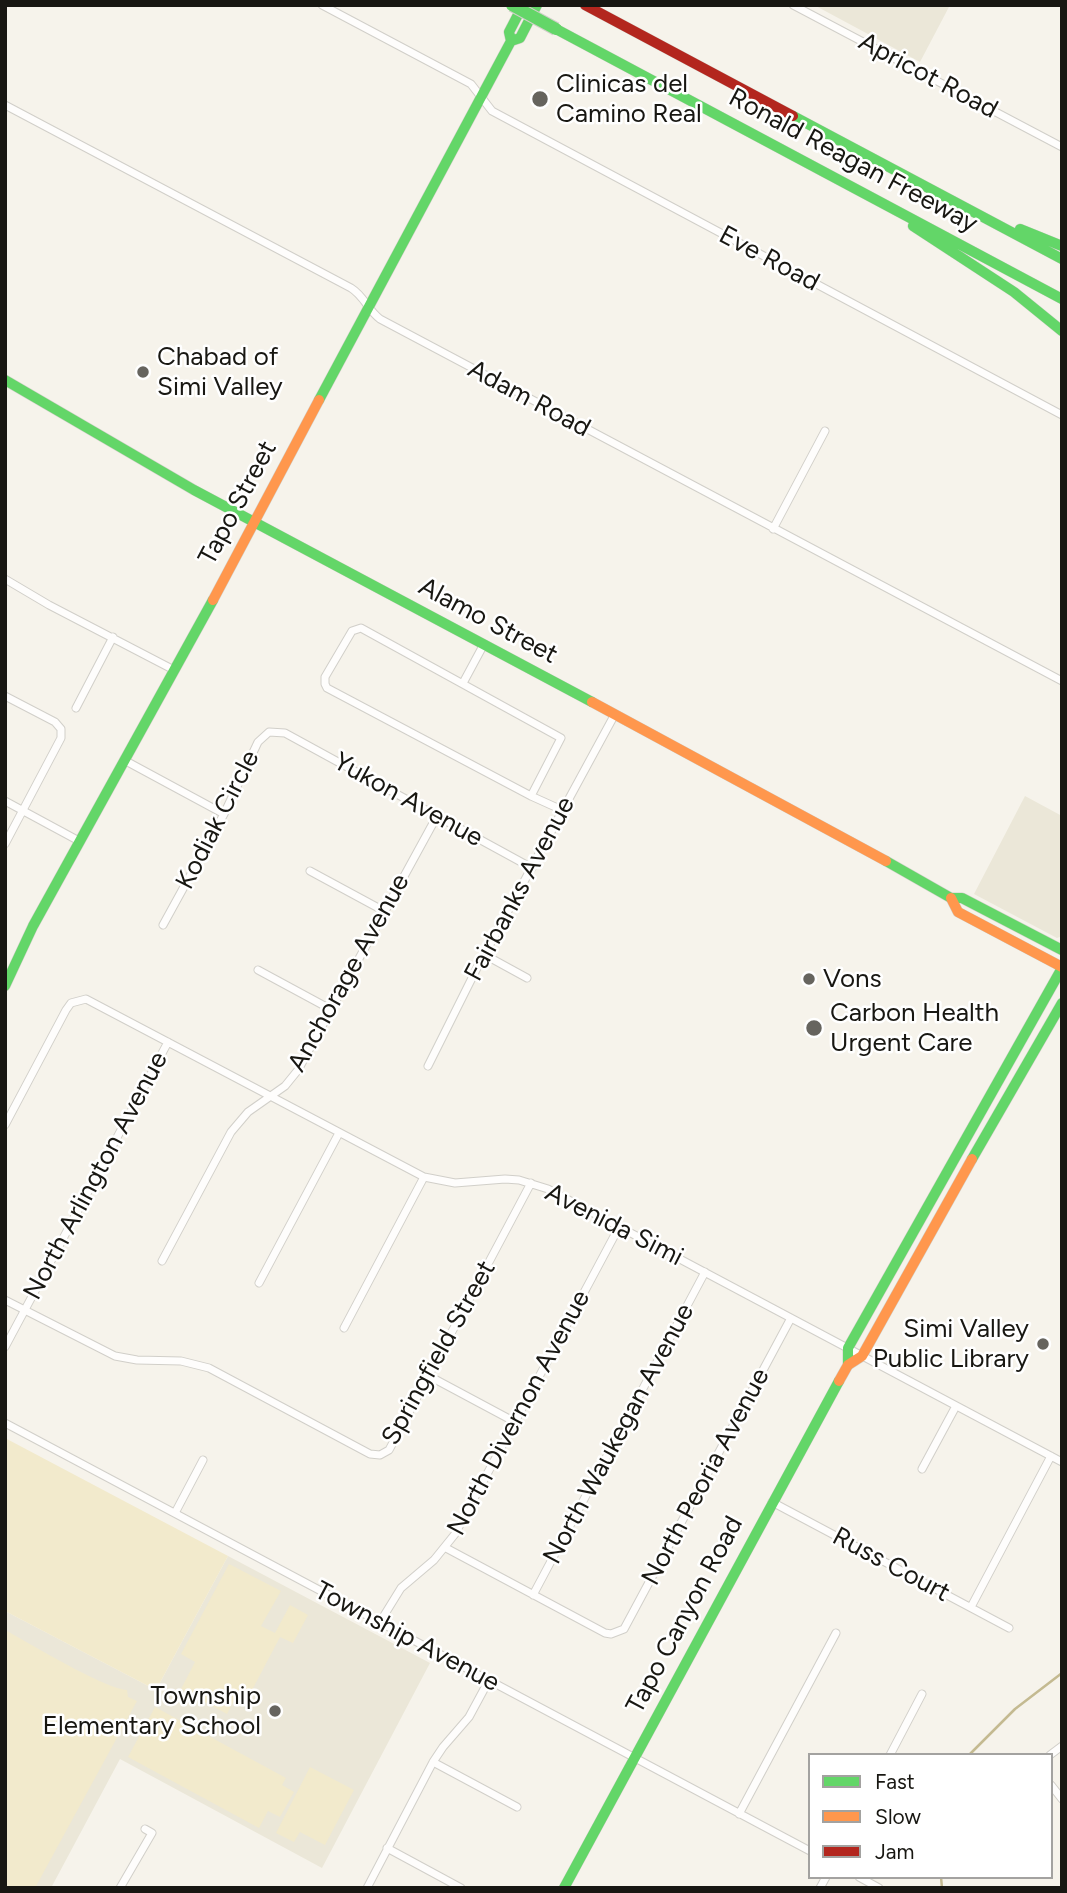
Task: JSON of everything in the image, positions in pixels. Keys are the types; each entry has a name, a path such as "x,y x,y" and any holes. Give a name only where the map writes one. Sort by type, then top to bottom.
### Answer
{"main road":[{"name":"Ronald Reagan Freeway","path":"512,5 1062,299"},
{"name":"Tapo Street","path":"5,986 33,926 174,670 482,96 511,41 509,32 523,5"},
{"name":"Tapo Street","path":"511,41 520,38 537,5"},
{"name":"Ronald Reagan Freeway","path":"585,5 1062,259"},
{"path":"879,201 935,242 1014,292 1062,331"},
{"path":"974,213 1062,246"},
{"name":"Alamo Street","path":"5,380 194,490 806,816 951,898 962,898 1062,950"},
{"name":"Alamo Street","path":"951,898 958,912 1062,967"},
{"name":"Tapo Canyon Road","path":"848,1365 848,1349 1062,967"},
{"name":"Tapo Canyon Road","path":"564,1888 848,1365 862,1356 912,1261 1041,1044 1062,1003"}],"street":[{"name":"Eve Road","path":"322,5 471,84 492,111 1062,415"},
{"name":"Apricot Road","path":"793,5 1062,147"},
{"name":"Adam Road","path":"5,105 351,288 360,294 368,308 380,319 1062,681"},
{"path":"773,529 825,431"},
{"path":"5,579 174,670"},
{"path":"531,796 561,738 361,628 352,631 325,677 327,688 531,796 562,810"},
{"path":"76,708 113,637"},
{"path":"463,683 484,645"},
{"path":"5,696 55,722 61,729 61,738 5,844"},
{"name":"Fairbanks Avenue","path":"428,1066 615,714"},
{"name":"Kodiak Circle","path":"163,925 225,814 258,742 269,732 285,733"},
{"name":"Yukon Avenue","path":"285,733 532,867"},
{"path":"124,760 225,814"},
{"path":"5,801 79,842"},
{"name":"Anchorage Avenue","path":"162,1261 231,1132 248,1112 271,1097 298,1070 437,816"},
{"path":"310,872 384,911"},
{"path":"485,955 527,978"},
{"path":"258,970 332,1010"},
{"name":"Avenida Simi","path":"5,1125 66,1010 78,999 93,1001 425,1177 455,1183 505,1179 548,1189 1062,1462"},
{"name":"North Arlington Avenue","path":"5,1347 168,1042"},
{"path":"259,1283 339,1133"},
{"path":"344,1328 425,1177"},
{"name":"Springfield Street","path":"5,1300 115,1356 137,1360 181,1361 209,1368 375,1455 389,1450 531,1183"},
{"name":"North Divernon Avenue","path":"380,1622 401,1588 446,1549 619,1227"},
{"name":"North Waukegan Avenue","path":"533,1595 705,1272"},
{"name":"North Peoria Avenue","path":"533,1595 605,1633 617,1633 628,1623 791,1318"},
{"path":"429,1376 515,1422"},
{"path":"922,1469 956,1406"},
{"name":"Township Avenue","path":"5,1423 808,1850"},
{"path":"971,1607 1051,1456"},
{"path":"175,1513 203,1460"},
{"name":"Russ Court","path":"772,1502 1009,1628"},
{"path":"446,1549 533,1595"},
{"path":"739,1814 836,1633"},
{"path":"367,1888 433,1762 443,1746 469,1717 489,1680"},
{"path":"891,1753 922,1694"},
{"path":"433,1762 517,1807"},
{"path":"120,1888 152,1833 145,1829"},
{"path":"387,1848 461,1888"},
{"path":"863,1879 879,1888"}],"shaded area":[{"path":"814,5 950,5 920,62"},
{"path":"1025,796 1062,816 1062,936 1057,938 974,894"},
{"path":"5,1438 228,1556 156,1690 5,1611"},
{"name":"Township Elementary School","path":"228,1556 430,1663 322,1868 120,1759 51,1888 5,1888 5,1611 156,1690"},
{"path":"229,1564 281,1591 261,1626 275,1633 290,1605 308,1615 293,1643 280,1637 251,1692 241,1687 227,1714 181,1689 195,1662 181,1654"},
{"path":"5,1630 85,1674 127,1690 128,1697 137,1701 35,1888 5,1888"},
{"path":"155,1707 286,1778 282,1785 294,1792 280,1817 268,1811 259,1828 128,1757"},
{"path":"310,1767 354,1790 325,1845 300,1832 294,1842 276,1833"}],"waterway":[{"path":"971,1753 1015,1709 1062,1673"},
{"path":"941,1879 942,1888"}],"traffic: fast":[{"path":"512,5 556,29"},
{"path":"319,400 511,41 509,32 523,5"},
{"path":"511,41 520,38 537,5"},
{"path":"556,29 1062,299"},
{"path":"793,116 1062,259"},
{"path":"913,226 1014,292 1062,331"},
{"path":"1020,229 1062,246"},
{"path":"5,380 194,490 592,702"},
{"path":"5,986 33,926 213,600"},
{"path":"886,861 951,898 962,898 1062,950"},
{"path":"848,1365 848,1348 1062,968"},
{"path":"972,1159 1062,1003"},
{"path":"564,1888 839,1381"}],"traffic: slow":[{"path":"213,600 319,400"},
{"path":"592,702 886,861"},
{"path":"951,898 958,912 1062,967"},
{"path":"839,1381 848,1365 862,1356 972,1159"}],"traffic: jam":[{"path":"585,5 793,116"}],"place":[{"name":"Clinicas del Camino Real","path":"540,99"},
{"name":"Chabad of Simi Valley","path":"143,372"},
{"name":"Vons","path":"809,979"},
{"name":"Carbon Health Urgent Care","path":"814,1028"},
{"name":"Simi Valley Public Library","path":"1043,1344"},
{"name":"Township Elementary School","path":"275,1711"}]}
